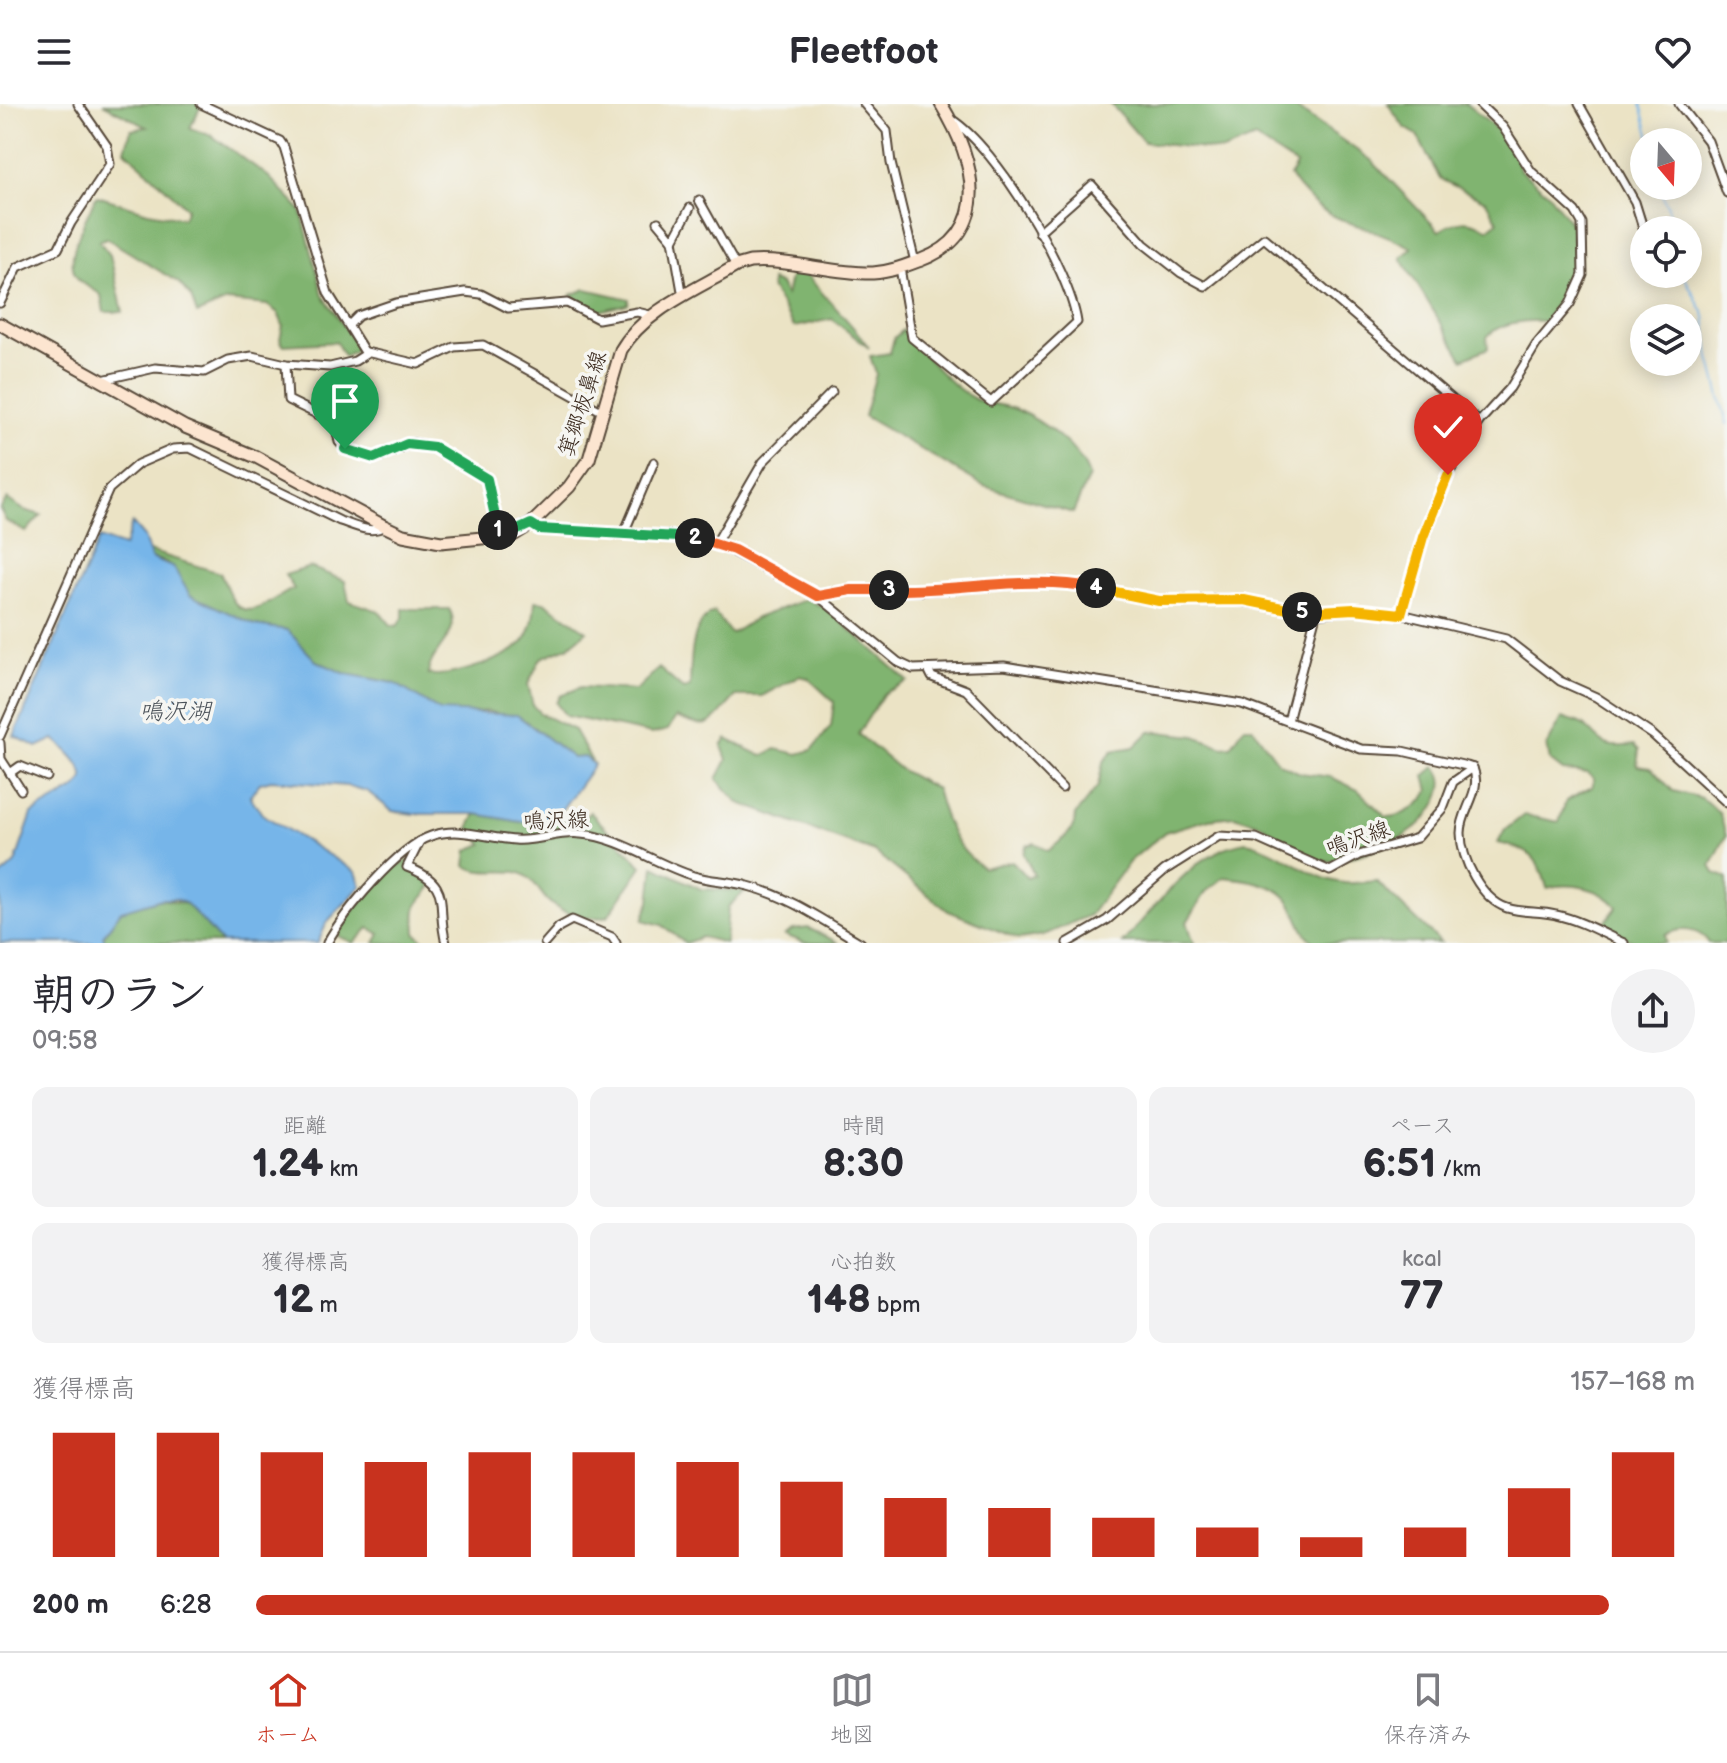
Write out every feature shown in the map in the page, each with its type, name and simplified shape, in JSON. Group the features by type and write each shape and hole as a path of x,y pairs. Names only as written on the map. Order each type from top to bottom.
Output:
{"main road":[{"name":"箕郷板鼻線","path":"0,324 185,427 256,457 403,535 441,542 500,538 531,524 582,471 621,350 632,333 654,316 736,266 765,261 864,273 900,268 934,255 950,242 961,230 971,207 971,176 941,104"}],"street":[{"path":"0,303 18,267 58,249 71,223 109,168 107,146 78,104"},
{"path":"201,104 284,147 328,293 366,352 418,364 454,347 483,345 603,412"},
{"path":"864,104 887,131 891,163 915,262"},
{"path":"1579,104 1635,202 1639,216"},
{"path":"1679,104 1708,141 1727,193"},
{"path":"1401,614 1433,509 1479,422 1514,384 1532,351 1570,304 1581,284 1584,267 1584,233 1575,211 1531,171 1509,135 1481,105"},
{"path":"900,268 912,338 991,402 1077,322 1039,232 1000,171 949,117"},
{"path":"1039,232 1092,185 1144,244 1181,273 1205,286 1264,238 1479,422"},
{"path":"699,200 736,266"},
{"path":"673,240 690,208"},
{"path":"658,222 673,240 683,297"},
{"path":"349,325 358,316 396,303 465,292 481,294 508,308 567,303 598,319 637,312 654,316"},
{"path":"102,380 155,368 204,372 228,360 252,356 286,364 344,366 366,352"},
{"path":"286,364 288,400 335,423 339,442 345,449 374,458 407,444 434,447 487,479 500,538"},
{"path":"716,543 763,462 832,392"},
{"path":"0,736 106,496 138,464 173,449 190,448 340,521 365,529 379,530 384,526"},
{"path":"624,533 654,462"},
{"path":"531,524 539,529 685,536 716,543 818,596 904,667 928,669 987,665 1060,673 1242,704 1361,749 1402,751 1473,768 1477,783 1461,831 1466,859 1485,891 1507,908 1563,917 1624,943"},
{"path":"818,596 851,590 923,591 1054,581 1159,601 1244,600 1316,614 1354,609 1401,614 1506,639 1540,668 1596,697 1653,735 1686,761 1727,803"},
{"path":"1288,721 1316,614"},
{"path":"928,669 932,677 966,690 1062,788"},
{"path":"0,743 1,759 21,790"},
{"path":"10,773 20,766 47,777"},
{"name":"鳴沢線","path":"1067,943 1107,920 1165,870 1219,836 1256,838 1330,871 1359,855 1412,840 1443,808 1453,782 1473,768"},
{"name":"鳴沢線","path":"327,943 336,926 397,855 420,841 454,830 515,840 578,833 602,837 629,845 693,876 748,886 777,896 861,943"},
{"path":"420,841 407,867 436,885 442,895 442,928 446,943"},
{"path":"545,943 559,927 572,920 612,937 616,943"}],"green space":[{"path":"103,104 202,104 190,128 212,136 268,176 301,210 323,295 356,345 355,351 344,356 336,342 283,345 280,339 283,325 278,313 267,305 227,301 197,314 191,297 179,283 106,238 99,241 110,255 123,312 104,312 101,295 80,281 72,263 77,240 95,198 98,196 148,212 183,218 187,208 125,150 131,130 147,127"},
{"path":"1111,104 1290,104 1371,160 1439,231 1463,221 1488,229 1498,221 1486,201 1440,179 1417,135 1404,127 1388,104 1466,104 1510,140 1520,170 1548,193 1572,225 1574,262 1567,288 1545,321 1521,322 1498,328 1487,337 1488,348 1463,359 1401,258 1412,248 1331,215 1317,206 1290,176 1296,165 1255,138 1223,151 1144,142"},
{"path":"792,268 802,268 869,348 832,319 794,327 771,288 771,281 780,284 786,296"},
{"path":"586,289 629,299 628,304 596,312 571,295"},
{"path":"903,330 936,368 965,393 980,401 1012,408 1027,415 1070,446 1089,476 1073,513 984,486 864,416 876,374 870,356 890,353 894,338"},
{"path":"7,499 24,510 41,515 26,532 6,521 0,509"},
{"path":"146,550 220,573 231,597 245,610 262,606 294,589 285,575 310,567 345,581 349,601 379,611 391,625 397,626 403,618 403,609 449,609 452,626 428,674 463,671 515,649 529,633 535,601 544,602 587,631 568,647 541,658 528,684 533,706 541,714 574,730 594,765 585,757 573,758 524,720 487,711 459,714 440,711 394,683 346,674 316,661 287,630 255,625 189,595 166,562 151,558"},
{"path":"807,599 827,609 908,681 884,693 858,734 901,770 936,789 952,833 965,852 983,868 1012,861 1027,878 1034,875 1024,854 1026,846 1035,843 1048,851 1062,840 1073,826 1075,815 1098,786 1103,763 1112,751 1134,747 1150,731 1195,736 1223,747 1231,746 1244,727 1252,727 1279,763 1300,773 1331,777 1358,790 1386,817 1404,813 1421,801 1429,791 1425,776 1435,767 1442,776 1441,791 1432,811 1406,835 1372,851 1319,863 1260,824 1234,816 1209,819 1165,832 1130,861 1090,915 1044,935 1019,939 948,911 875,852 739,803 717,779 727,760 722,746 727,739 762,756 776,749 798,754 812,750 831,726 834,702 808,678 799,676 762,696 736,696 710,723 697,724 676,717 668,730 652,734 566,716 556,703 560,696 581,687 636,690 659,668 683,689 690,687 693,645 706,617 714,612 731,634 756,618"},
{"path":"1562,718 1584,726 1609,745 1634,745 1639,750 1637,766 1651,768 1673,791 1702,798 1720,814 1726,836 1711,866 1715,873 1727,878 1727,943 1709,943 1700,934 1689,930 1665,935 1666,943 1640,942 1617,935 1603,925 1617,907 1610,900 1585,888 1547,888 1540,868 1531,856 1518,848 1498,843 1505,830 1524,815 1559,822 1566,801 1592,787 1594,779 1588,773 1563,771 1550,761 1547,746"},
{"path":"590,812 642,866 608,916 585,917 561,910 548,901 531,879 522,873 484,871 466,866 468,850 483,844 469,828 476,814 521,822 557,816 570,824 580,822"},
{"path":"1246,842 1331,880 1348,883 1376,881 1441,943 1316,943 1306,933 1290,901 1279,891 1256,882 1224,877 1206,892 1187,922 1194,943 1122,943 1193,868 1227,847"},
{"path":"410,860 434,877 416,912 416,933 427,943 375,943 380,934 369,928 354,943 338,936 369,892 391,871"},
{"path":"654,866 701,889 745,891 728,907 725,943 702,937 685,943 662,925 643,920 650,901"},
{"path":"161,899 187,904 222,943 106,943 103,937 120,911"},
{"path":"808,928 839,943 805,943 785,935 793,930"}],"water":[{"name":"鳴沢湖","path":"132,523 144,537 151,558 174,568 190,595 255,625 287,630 316,661 346,674 394,683 440,711 517,715 573,758 585,757 594,765 557,816 521,822 476,814 392,811 367,791 347,786 271,780 260,783 250,796 262,814 356,872 361,886 327,922 318,943 222,943 187,904 176,899 161,899 121,911 103,936 106,943 0,943 0,877 15,863 32,814 71,791 83,777 72,755 54,739 37,747 14,736 99,538 124,547"}],"waterway":[{"path":"1641,104 1647,128"},
{"path":"1665,200 1669,216"},
{"path":"1690,288 1705,316 1710,358 1727,424"}],"route":[{"path":"345,449 374,458 413,443 443,450 487,479 500,538 522,531 531,524 539,529 685,536 734,550 818,596 851,590 923,591 1054,581 1159,601 1244,600 1316,614 1354,609 1401,614 1423,537 1448,475"}]}
